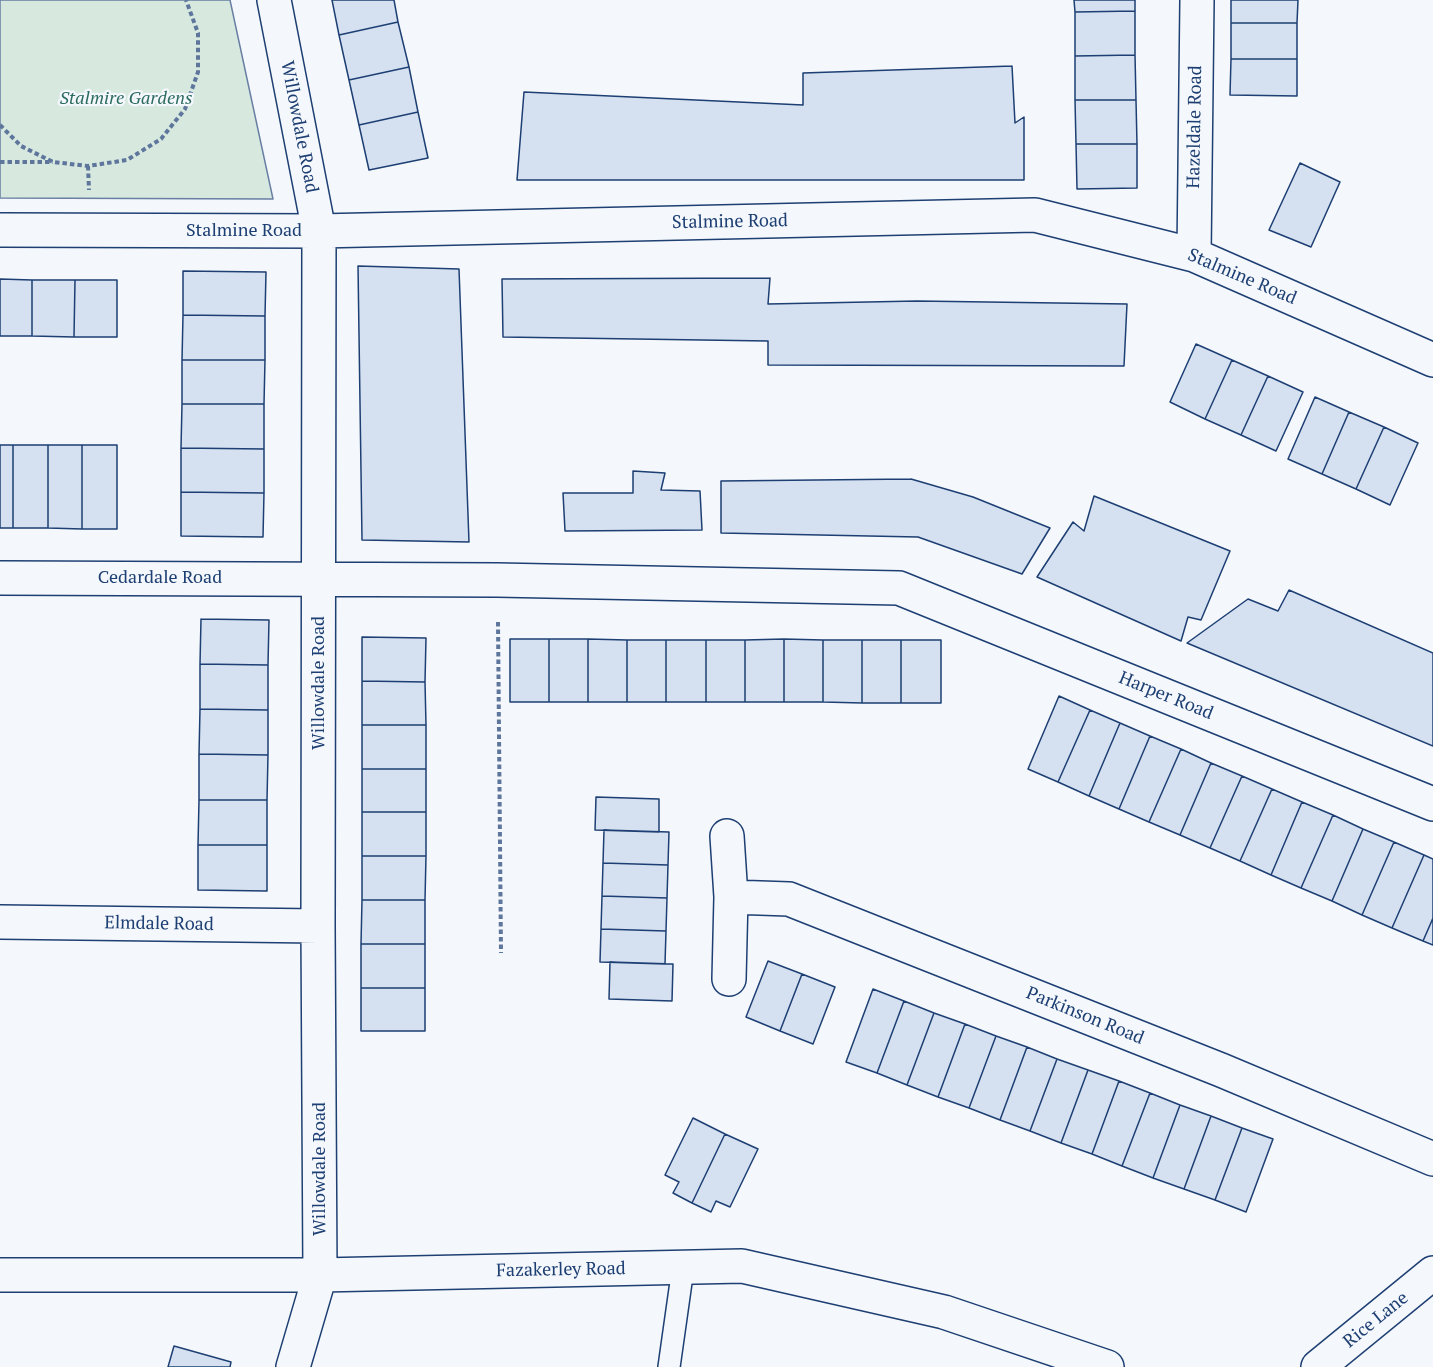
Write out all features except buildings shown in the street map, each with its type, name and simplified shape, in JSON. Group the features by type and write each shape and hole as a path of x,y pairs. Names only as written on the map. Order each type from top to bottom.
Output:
{"main road":[{"name":"Willowdale Road","path":"273,0 319,231 320,1275 293,1367"},
{"name":"Hazeldale Road","path":"1194,255 1197,0"},
{"name":"Stalmine Road","path":"0,230 319,231 1035,215 1194,255 1433,360"},
{"name":"Cedardale Road","path":"0,578 497,579 899,588"},
{"name":"Harper Road","path":"899,588 1433,804"},
{"path":"727,836 731,897 729,979"},
{"name":"Parkinson Road","path":"731,897 789,899 1221,1070 1433,1159"},
{"name":"Elmdale Road","path":"0,922 318,926"},
{"name":"Fazakerley Road","path":"0,1275 320,1275 742,1266 944,1312 1107,1367"},
{"name":"Rice Lane","path":"1318,1367 1433,1273"}],"lane":[{"path":"669,1367 683,1268"}],"path":[{"path":"0,162 53,162 88,166 127,160 161,139 185,110 198,72 198,33 186,0"},
{"path":"0,125 21,146 53,162"},
{"path":"497,579 501,953"}],"green space":[{"name":"Stalmire Gardens","path":"0,0 230,0 273,199 0,198"}]}
